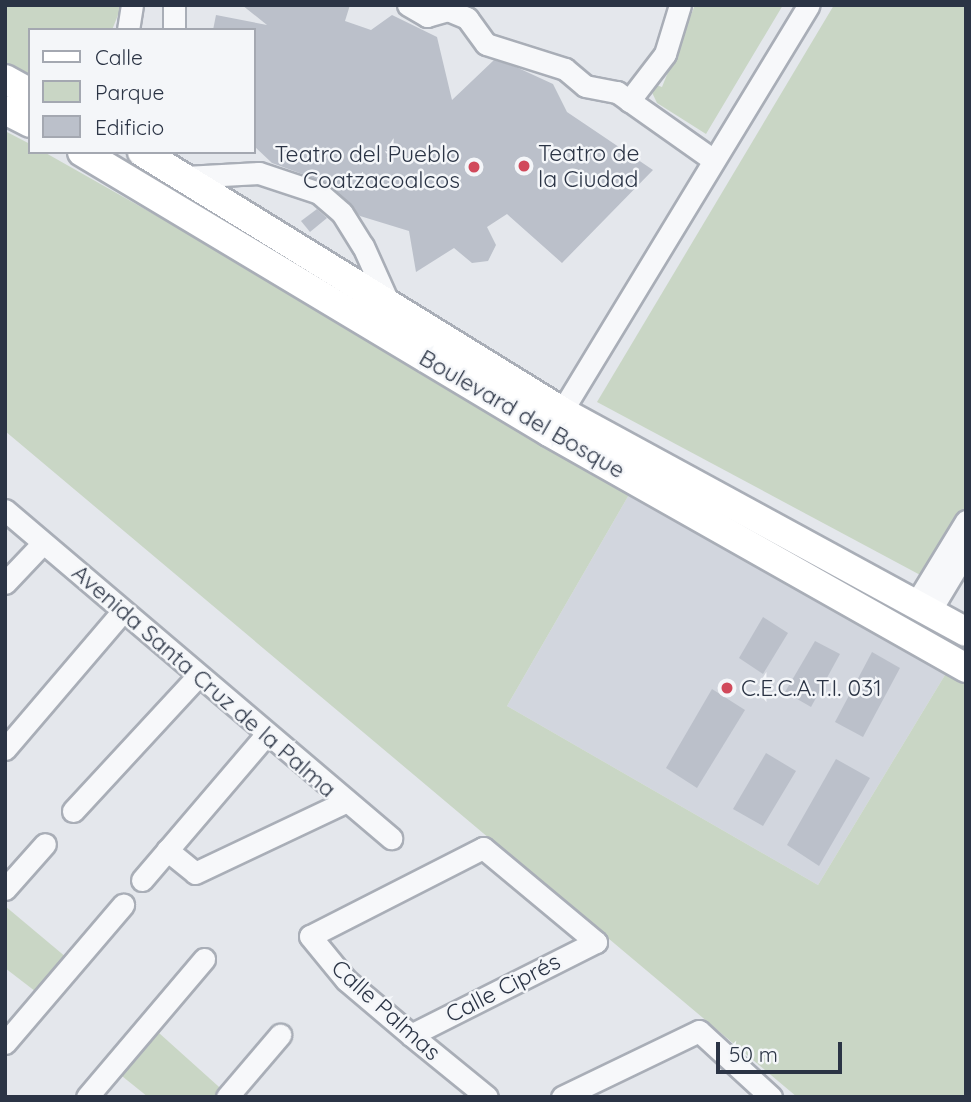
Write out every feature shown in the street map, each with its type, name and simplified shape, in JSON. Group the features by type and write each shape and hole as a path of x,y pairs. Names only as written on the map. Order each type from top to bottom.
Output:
{"main road":[{"path":"5,79 23,110"},
{"name":"Boulevard del Bosque","path":"86,154 555,421 966,668"},
{"name":"Boulevard del Bosque","path":"145,154 391,308 555,421 923,607 966,632"}],"street":[{"path":"128,28 132,5"},
{"path":"408,5 427,16 448,10 467,18 486,44 565,69 585,86 629,101 712,159"},
{"path":"629,101 665,54 680,5"},
{"path":"555,421 712,159 809,5"},
{"path":"185,177 259,173 319,192 342,213 363,246 391,308"},
{"name":"Avenida Santa Cruz de la Palma","path":"5,510 345,802 195,873 167,850"},
{"path":"923,607 964,535"},
{"path":"5,583 43,543"},
{"path":"5,749 122,612"},
{"path":"73,811 197,677"},
{"path":"142,880 266,735"},
{"path":"345,802 391,838"},
{"path":"5,889 45,844"},
{"name":"Calle Ciprés","path":"411,1035 596,942 484,848"},
{"name":"Calle Palmas","path":"484,848 310,936 346,980 486,1097"},
{"path":"5,1043 123,905"},
{"path":"87,1097 204,959"},
{"path":"562,1097 699,1031 771,1097"},
{"path":"227,1097 280,1035"}],"shaded area":[{"name":"C.E.C.A.T.I. 031","path":"634,486 948,670 818,885 507,706"}],"green space":[{"path":"5,5 122,5 113,28 28,28 28,73 5,62"},
{"path":"695,5 783,5 706,134 657,103 647,82 662,87"},
{"path":"834,5 966,5 966,509 924,577 597,402"},
{"path":"5,131 28,143 28,154 48,154 634,486 507,706 818,885 948,670 966,680 966,1097 797,1097 5,431"},
{"path":"5,906 73,963 44,998 5,968"},
{"path":"149,1024 228,1095 227,1097 148,1097 112,1068"}],"building":[{"path":"242,5 350,5 345,21 371,30 392,15 437,37 452,100 494,60 516,67 553,84 567,112 653,170 562,263 507,214 487,227 496,245 488,261 472,263 454,248 416,272 409,231 360,216 327,183 272,163 256,148 256,28 213,28 216,15 267,25"},
{"path":"317,209 327,218 310,232 301,221"},
{"path":"763,617 788,633 763,674 739,658"},
{"path":"815,641 840,654 811,707 785,692"},
{"path":"872,652 900,668 863,737 835,722"},
{"path":"712,689 745,710 697,788 666,768"},
{"path":"766,753 796,771 763,826 733,809"},
{"path":"836,759 870,778 819,866 787,845"}],"place":[{"name":"Teatro de la Ciudad","path":"524,166"},
{"name":"Teatro del Pueblo Coatzacoalcos","path":"474,167"},
{"name":"C.E.C.A.T.I. 031","path":"727,688"}]}
